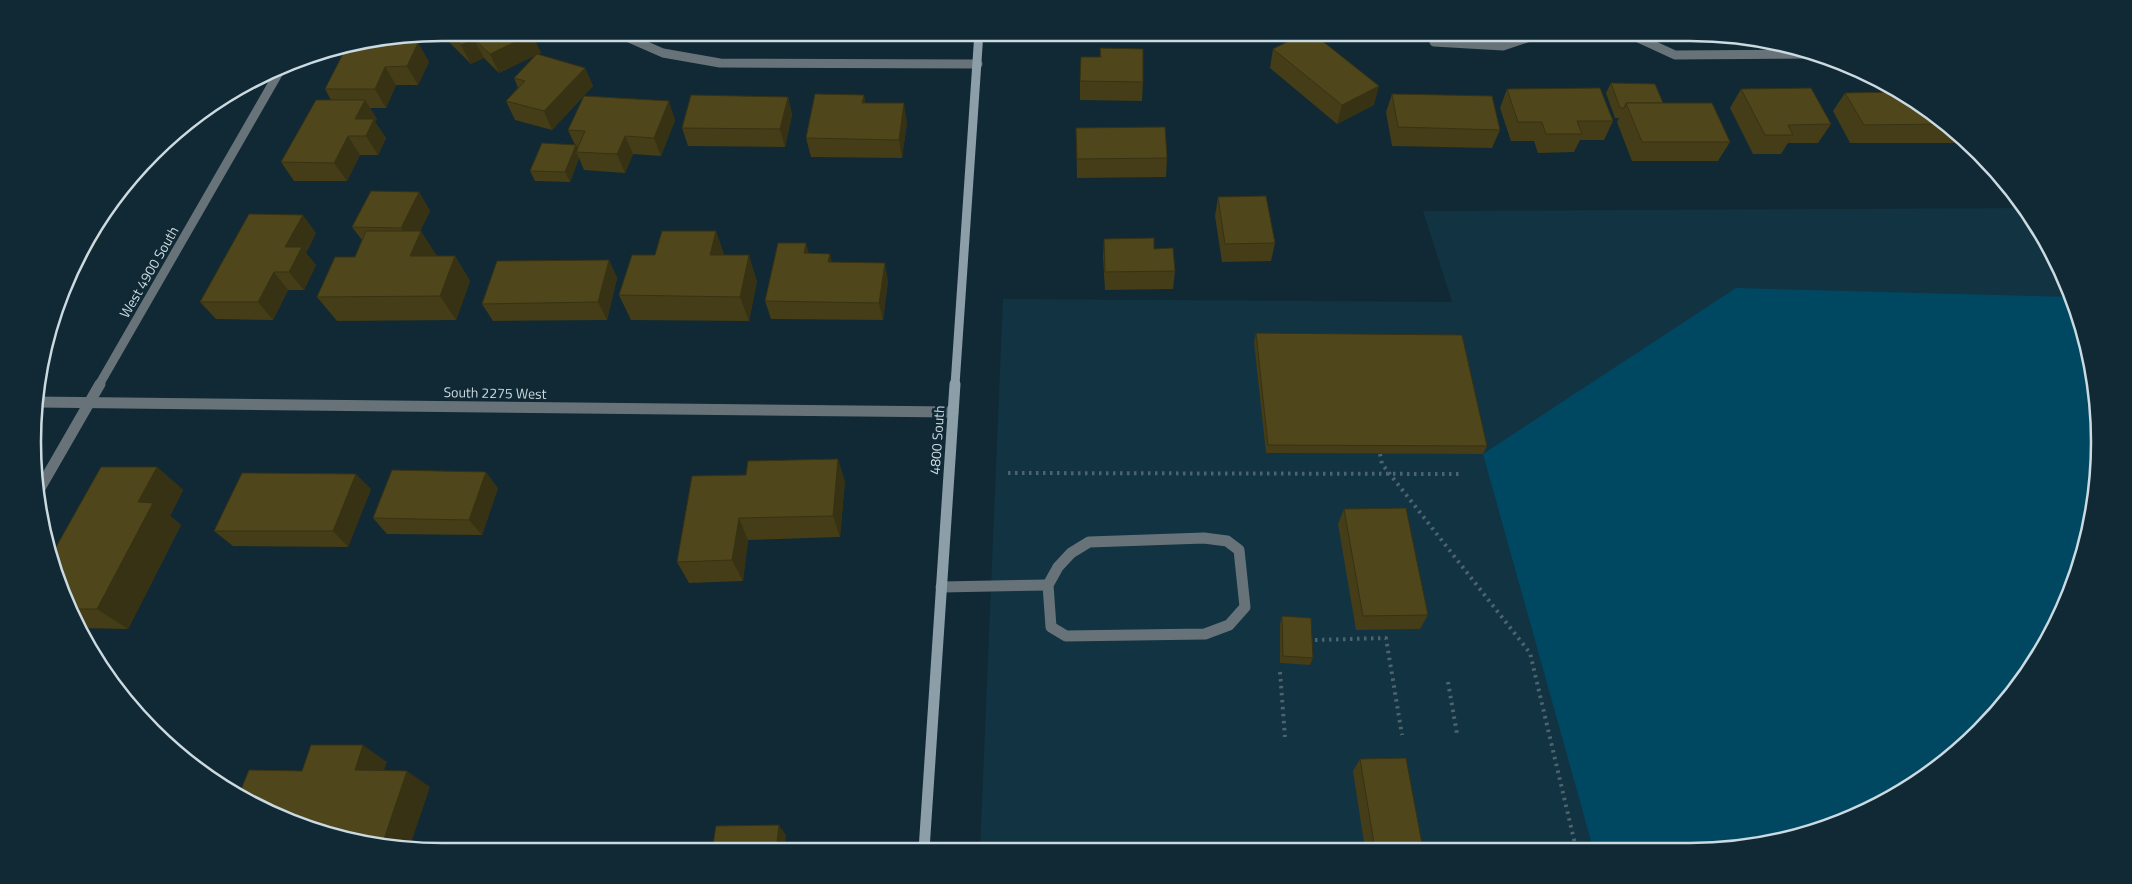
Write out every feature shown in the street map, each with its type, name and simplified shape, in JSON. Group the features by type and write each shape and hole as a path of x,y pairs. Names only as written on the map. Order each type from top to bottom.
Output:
{"main road":[{"name":"4800 South","path":"924,843 979,41"}],"street":[{"path":"637,41 663,52 720,63 978,64"},
{"path":"1434,42 1503,46 1518,41"},
{"path":"1645,41 1675,54 1790,54"},
{"name":"West 4900 South","path":"44,482 276,78"},
{"name":"South 2275 West","path":"44,402 953,412"},
{"path":"1204,538 1227,541 1239,550 1245,607 1229,625 1205,634 1066,636 1051,627 1048,584 1058,567 1071,553 1088,542 1204,538"},
{"path":"941,587 1048,584"}],"path":[{"path":"1380,454 1382,464 1530,653 1575,843"},
{"path":"1008,472 1461,474"},
{"path":"1315,640 1386,638 1402,735"},
{"path":"1280,672 1285,737"},
{"path":"1448,682 1457,734"}],"shaded area":[{"path":"2015,208 2049,265 2069,313 2083,364 2090,416 2091,442 2087,494 2077,546 2060,595 2037,642 2023,665 2008,686 1973,725 1934,760 1913,775 1890,789 1843,812 1794,829 1768,835 1716,842 1690,843 980,843 1003,299 1452,302 1423,211"},
{"path":"1736,288 2063,297 2077,338 2083,364 2090,416 2090,468 2087,494 2077,546 2069,571 2060,595 2037,642 2008,686 1991,706 1934,760 1913,775 1867,801 1843,812 1794,829 1768,835 1716,842 1592,843 1483,454"}],"building":[{"path":"457,41 470,41 461,45"},
{"path":"476,41 517,41 490,54"},
{"path":"1289,41 1322,41 1379,86 1342,105 1273,49"},
{"path":"418,43 407,66 385,67 375,89 325,89 343,54 390,45"},
{"path":"1100,48 1143,49 1143,82 1080,81 1081,57 1101,57"},
{"path":"537,54 585,68 544,111 506,101 525,81 514,78"},
{"path":"1611,83 1655,84 1663,103 1626,103 1624,108 1620,108"},
{"path":"1600,88 1613,121 1577,121 1582,134 1546,134 1542,122 1518,122 1507,89"},
{"path":"1811,88 1831,124 1788,125 1793,135 1765,135 1741,89"},
{"path":"1885,92 1934,124 1864,125 1845,93"},
{"path":"815,94 864,95 862,103 904,103 899,140 806,138"},
{"path":"1392,94 1492,96 1500,130 1398,127"},
{"path":"691,95 788,97 780,129 682,128"},
{"path":"584,96 669,101 654,138 625,136 617,154 576,152 585,131 568,130"},
{"path":"316,100 365,100 355,119 374,119 366,136 348,136 334,163 281,162"},
{"path":"1626,103 1712,103 1730,142 1642,142"},
{"path":"1165,127 1167,158 1077,159 1076,128"},
{"path":"542,143 576,145 565,172 530,171"},
{"path":"371,191 419,192 401,228 352,227"},
{"path":"1266,196 1275,243 1225,244 1218,197"},
{"path":"249,214 303,215 285,247 302,247 289,272 274,272 258,302 200,302"},
{"path":"366,231 421,231 410,256 455,256 440,296 317,297 335,257 355,257"},
{"path":"662,231 716,231 710,255 749,255 740,297 619,295 632,255 655,255"},
{"path":"1154,238 1154,249 1173,248 1175,271 1105,272 1104,239"},
{"path":"778,243 806,243 804,253 830,254 828,262 885,263 879,303 765,301"},
{"path":"609,260 598,302 482,304 497,261"},
{"path":"1256,333 1462,335 1487,446 1268,445"},
{"path":"838,459 833,516 739,518 732,560 677,562 692,476 746,475 748,461"},
{"path":"101,467 157,467 138,502 153,503 97,609 78,609 56,548"},
{"path":"392,470 486,472 469,520 373,518"},
{"path":"242,473 356,474 333,531 214,531"},
{"path":"1406,508 1428,615 1363,616 1344,509"},
{"path":"1282,616 1311,618 1313,658 1283,656"},
{"path":"311,745 363,745 355,770 407,771 384,838 338,829 313,821 289,812 241,789 249,770 302,771"},
{"path":"1406,758 1422,843 1374,843 1360,759"},
{"path":"779,825 777,843 713,843 716,826"}]}
